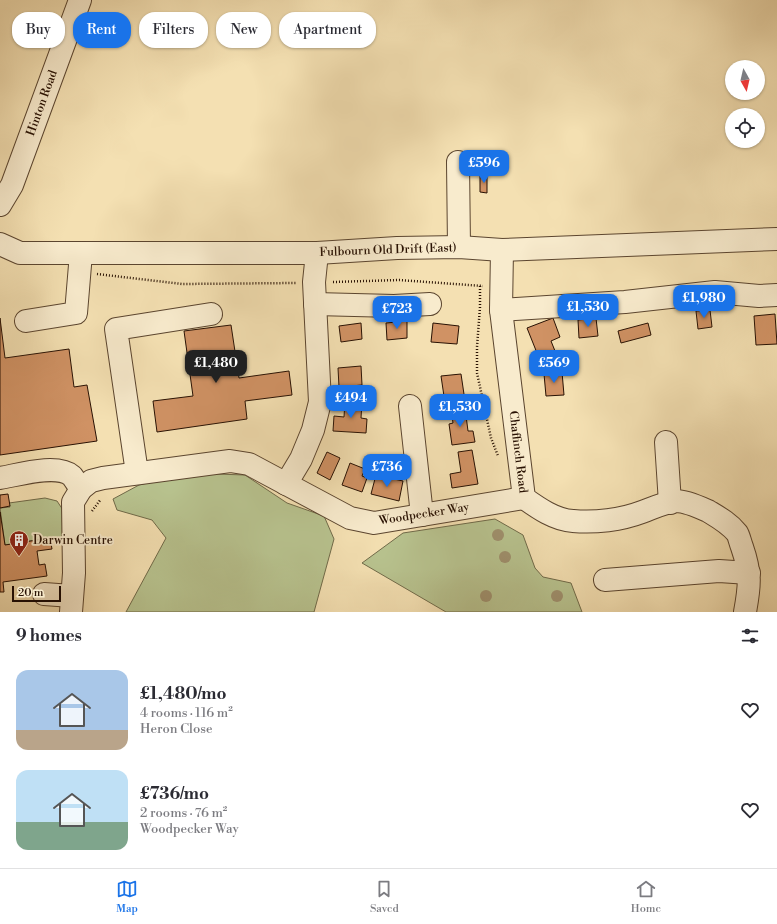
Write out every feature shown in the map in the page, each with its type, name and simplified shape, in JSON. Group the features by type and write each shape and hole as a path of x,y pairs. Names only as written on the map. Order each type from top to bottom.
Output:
{"street":[{"name":"Hinton Road","path":"0,205 12,185 80,0"},
{"path":"458,162 459,247"},
{"name":"Fulbourn Old Drift (East)","path":"0,244 20,253 81,262 317,253 397,248 459,247 502,250 777,240"},
{"name":"Chaffinch Road","path":"502,250 502,300 524,498 547,513 571,521 593,522 641,512 659,504 678,501 699,507 722,519 737,533 748,564 749,573 750,586 745,612"},
{"path":"286,484 301,460 313,430 320,402 314,282 317,253"},
{"path":"26,321 76,313 81,262"},
{"path":"502,300 625,302 715,292 759,296 777,295"},
{"path":"315,304 394,306 430,304"},
{"path":"137,473 116,329 211,314"},
{"path":"410,406 422,515"},
{"path":"666,442 670,503"},
{"name":"Woodpecker Way","path":"81,489 91,482 103,478 230,461 249,464 350,518 374,522 524,498"},
{"path":"0,478 49,470 58,470 71,476 81,489 73,502 74,573 71,604 44,594"},
{"path":"605,580 719,571 749,573"}],"path":[{"path":"81,262 88,273 182,284 399,280 480,286 502,300"},
{"path":"480,286 476,373 491,438 499,458"}],"green space":[{"path":"188,473 245,475 287,503 324,516 334,539 314,612 126,612 166,538 152,520 117,510 113,499 139,485"},
{"path":"45,498 57,501 63,510 66,537 5,545 0,508 10,507 9,503"},
{"path":"495,519 523,535 535,568 543,577 571,583 582,612 446,612 362,563 403,533"}],"building":[{"path":"480,176 487,177 487,193 480,192"},
{"path":"710,310 712,327 698,329 696,311"},
{"path":"775,314 777,344 756,345 754,316"},
{"path":"0,318 5,358 69,349 74,387 87,385 97,441 0,455"},
{"path":"553,318 560,337 551,341 555,351 539,358 527,328"},
{"path":"596,318 598,336 579,338 578,320"},
{"path":"407,321 407,338 387,340 386,323"},
{"path":"361,323 362,339 341,342 339,326"},
{"path":"433,323 459,326 457,344 431,342"},
{"path":"648,323 651,335 621,343 618,331"},
{"path":"231,325 239,378 289,371 292,395 245,401 247,419 157,432 153,401 193,396 184,331"},
{"path":"361,366 362,385 339,387 338,368"},
{"path":"562,372 564,395 546,396 544,374"},
{"path":"461,374 465,401 445,403 441,376"},
{"path":"345,401 362,402 361,418 367,419 366,433 333,431 334,416 344,417"},
{"path":"465,408 468,431 473,431 475,442 452,445 449,424 453,423 451,409"},
{"path":"472,450 478,484 452,488 450,474 461,472 458,452"},
{"path":"327,452 340,458 330,480 317,473"},
{"path":"350,463 365,469 362,476 367,478 362,492 342,485"},
{"path":"376,475 403,481 399,501 371,494"},
{"name":"Darwin Centre","path":"8,494 10,506 0,508 0,495"},
{"name":"Darwin Centre","path":"0,512 5,545 50,538 52,549 37,551 39,565 45,564 47,576 3,582 4,592 0,592"}],"place":[{"name":"Darwin Centre","path":"19,557"}]}
